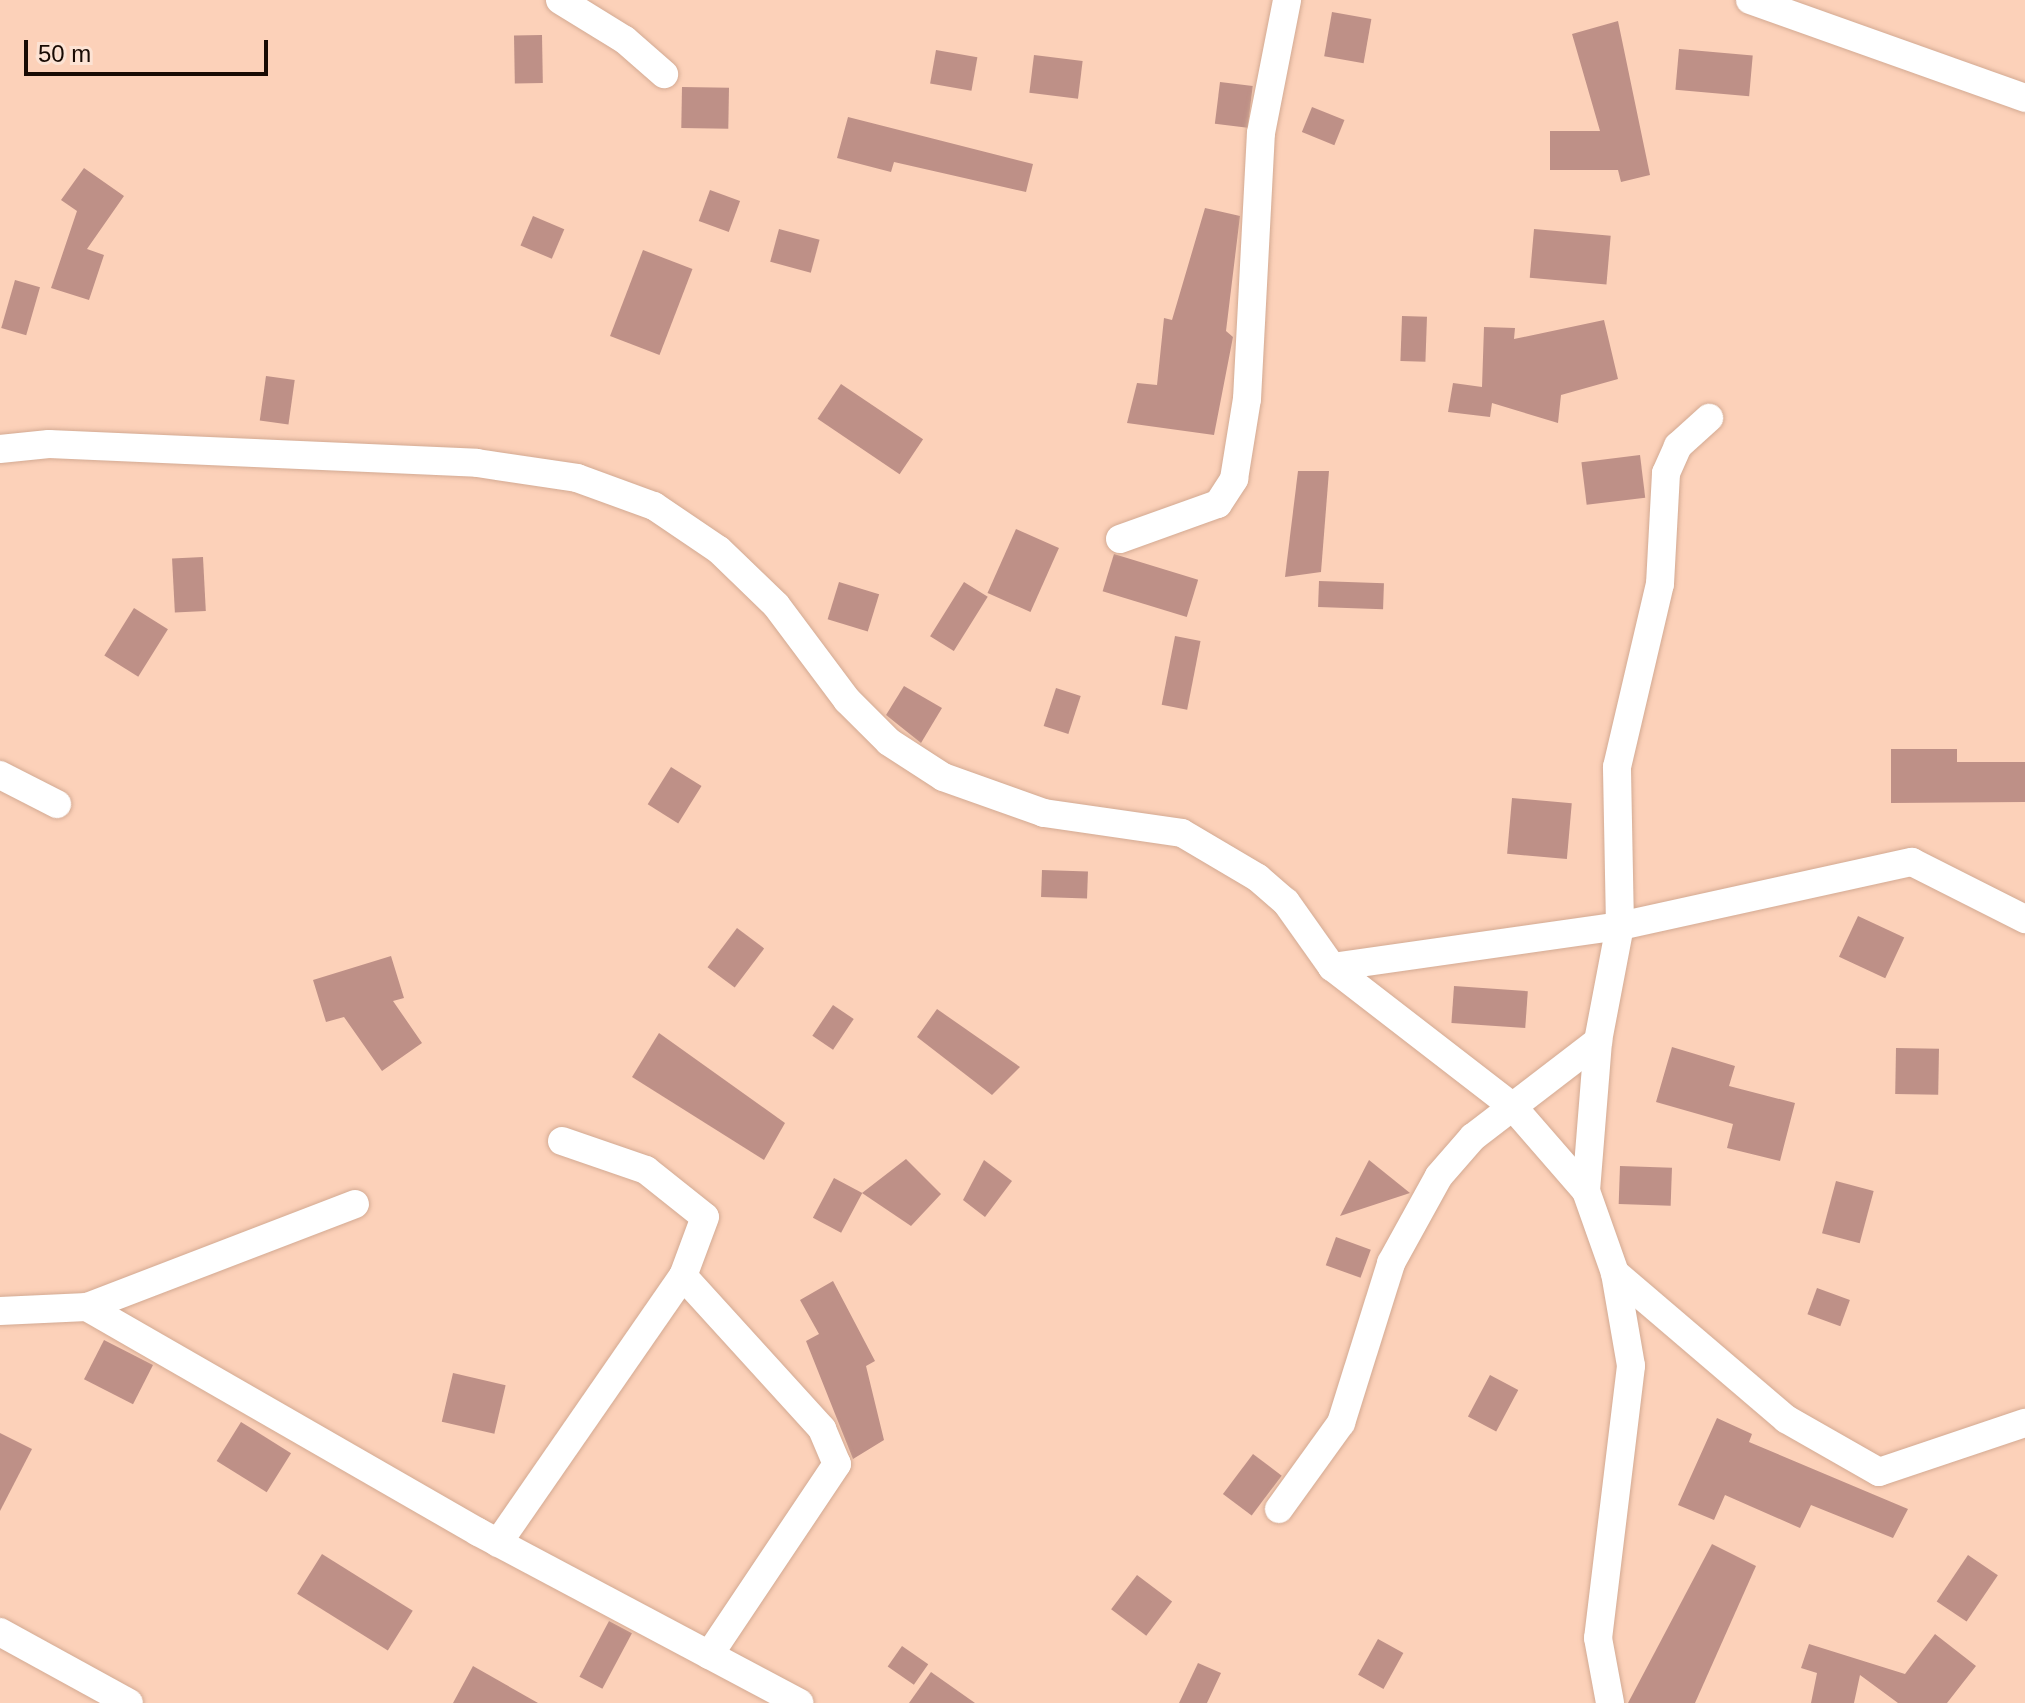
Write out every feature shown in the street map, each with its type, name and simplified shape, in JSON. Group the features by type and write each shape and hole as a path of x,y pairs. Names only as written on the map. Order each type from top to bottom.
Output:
{"street":[{"path":"560,0 625,40 664,74"},
{"path":"1120,539 1207,510 1234,479 1247,399 1261,133 1287,0"},
{"path":"1750,0 2025,98"},
{"path":"1586,1191 1598,1041 1620,926 1617,767 1660,584 1663,489 1678,446 1709,418"},
{"path":"0,449 62,445 190,456 477,463 577,478 654,506 749,576 889,742 989,799 1158,827 1220,852 1286,902 1332,967 1513,1107 1586,1191 1615,1273 1631,1366 1598,1638 1610,1703"},
{"path":"0,775 57,804"},
{"path":"1332,967 1620,926 1912,862 2025,919"},
{"path":"1279,1509 1341,1423 1407,1229 1439,1176 1513,1107 1598,1041"},
{"path":"498,1543 683,1276 705,1217 646,1170 562,1141"},
{"path":"0,1311 87,1307 355,1204"},
{"path":"1615,1273 1786,1419 1879,1472 2025,1423"},
{"path":"683,1276 822,1429 837,1464 709,1655"},
{"path":"87,1307 498,1543 799,1703"},
{"path":"0,1632 129,1703"}],"building":[{"path":"1332,12 1371,19 1364,63 1324,56"},
{"path":"1618,21 1650,175 1621,182 1618,170 1550,170 1550,131 1600,131 1572,34"},
{"path":"514,35 542,35 543,83 515,83"},
{"path":"1679,49 1753,55 1749,96 1675,90"},
{"path":"936,50 977,57 971,91 930,83"},
{"path":"1034,55 1083,61 1078,99 1029,93"},
{"path":"1220,82 1253,86 1248,128 1215,124"},
{"path":"682,87 729,88 728,129 681,128"},
{"path":"1312,107 1344,120 1334,145 1302,132"},
{"path":"848,117 1033,164 1026,192 894,162 891,172 837,158"},
{"path":"84,168 124,196 87,249 104,255 89,300 51,288 77,211 61,200"},
{"path":"710,190 740,201 729,232 699,221"},
{"path":"1205,208 1240,216 1226,331 1233,337 1214,435 1127,423 1137,383 1157,385 1164,318 1172,320"},
{"path":"533,216 564,229 552,259 520,245"},
{"path":"779,229 820,240 811,273 770,262"},
{"path":"1534,229 1611,236 1606,285 1530,278"},
{"path":"643,250 692,269 660,355 610,336"},
{"path":"15,280 40,287 26,335 1,328"},
{"path":"1402,316 1427,317 1425,362 1400,361"},
{"path":"1604,320 1618,379 1561,395 1558,423 1492,403 1490,417 1448,412 1453,383 1482,387 1484,327 1515,328 1514,339"},
{"path":"266,376 295,380 288,425 260,421"},
{"path":"841,384 923,439 900,474 818,419"},
{"path":"1640,455 1645,498 1587,505 1581,462"},
{"path":"1298,471 1329,471 1321,572 1285,577"},
{"path":"1016,529 1059,548 1030,612 988,593"},
{"path":"1114,554 1198,580 1187,617 1103,591"},
{"path":"203,557 206,611 175,613 172,559"},
{"path":"1319,581 1384,583 1383,609 1318,607"},
{"path":"839,582 879,594 868,632 828,619"},
{"path":"964,582 988,597 954,651 930,636"},
{"path":"134,608 168,629 138,677 104,655"},
{"path":"1175,636 1201,641 1187,710 1162,705"},
{"path":"904,686 942,708 921,743 886,715"},
{"path":"1056,688 1081,696 1068,734 1044,726"},
{"path":"1891,749 1957,749 1957,762 2025,762 2025,802 1891,803"},
{"path":"671,767 702,786 678,823 648,804"},
{"path":"1512,798 1572,803 1567,859 1507,854"},
{"path":"1042,870 1088,872 1087,899 1041,897"},
{"path":"1858,916 1904,938 1885,978 1839,957"},
{"path":"737,928 764,948 735,988 708,967"},
{"path":"391,956 404,998 393,1001 422,1043 382,1071 344,1017 326,1022 313,980"},
{"path":"1454,986 1528,991 1525,1028 1451,1023"},
{"path":"833,1005 854,1019 833,1050 812,1036"},
{"path":"937,1009 1020,1067 992,1095 917,1037"},
{"path":"659,1033 785,1123 764,1160 632,1077"},
{"path":"1672,1047 1735,1066 1729,1086 1795,1103 1780,1161 1727,1148 1733,1124 1656,1102"},
{"path":"1896,1048 1939,1049 1938,1095 1895,1094"},
{"path":"906,1159 941,1194 911,1226 862,1193"},
{"path":"984,1160 1012,1181 985,1217 963,1200"},
{"path":"1369,1160 1410,1193 1340,1216"},
{"path":"1620,1166 1672,1168 1671,1206 1619,1204"},
{"path":"834,1178 862,1193 841,1233 813,1218"},
{"path":"1836,1181 1874,1191 1860,1243 1822,1233"},
{"path":"1336,1237 1371,1250 1361,1278 1326,1265"},
{"path":"833,1281 875,1361 866,1366 884,1440 853,1459 806,1341 819,1334 800,1300"},
{"path":"1817,1288 1850,1300 1840,1326 1807,1314"},
{"path":"104,1340 153,1365 133,1404 84,1379"},
{"path":"453,1373 506,1385 494,1434 442,1422"},
{"path":"1490,1375 1518,1390 1496,1432 1468,1416"},
{"path":"1717,1418 1752,1434 1749,1442 1908,1509 1893,1538 1811,1505 1800,1528 1725,1495 1714,1520 1678,1505"},
{"path":"241,1422 291,1453 267,1492 217,1461"},
{"path":"0,1433 32,1449 0,1511"},
{"path":"1253,1454 1282,1476 1252,1516 1223,1494"},
{"path":"1712,1544 1756,1566 1695,1703 1628,1703"},
{"path":"322,1554 413,1611 388,1651 297,1594"},
{"path":"1968,1555 1998,1575 1967,1622 1937,1601"},
{"path":"1137,1575 1172,1601 1146,1636 1111,1609"},
{"path":"609,1621 632,1633 602,1689 579,1677"},
{"path":"1935,1634 1976,1666 1947,1703 1898,1703 1860,1675 1854,1703 1811,1703 1817,1673 1801,1668 1809,1644 1905,1674"},
{"path":"1378,1639 1403,1653 1383,1689 1358,1675"},
{"path":"902,1646 928,1664 914,1685 888,1666"},
{"path":"1198,1663 1221,1673 1207,1703 1179,1703"},
{"path":"473,1666 538,1703 453,1703"},
{"path":"931,1672 975,1703 909,1703"}]}
